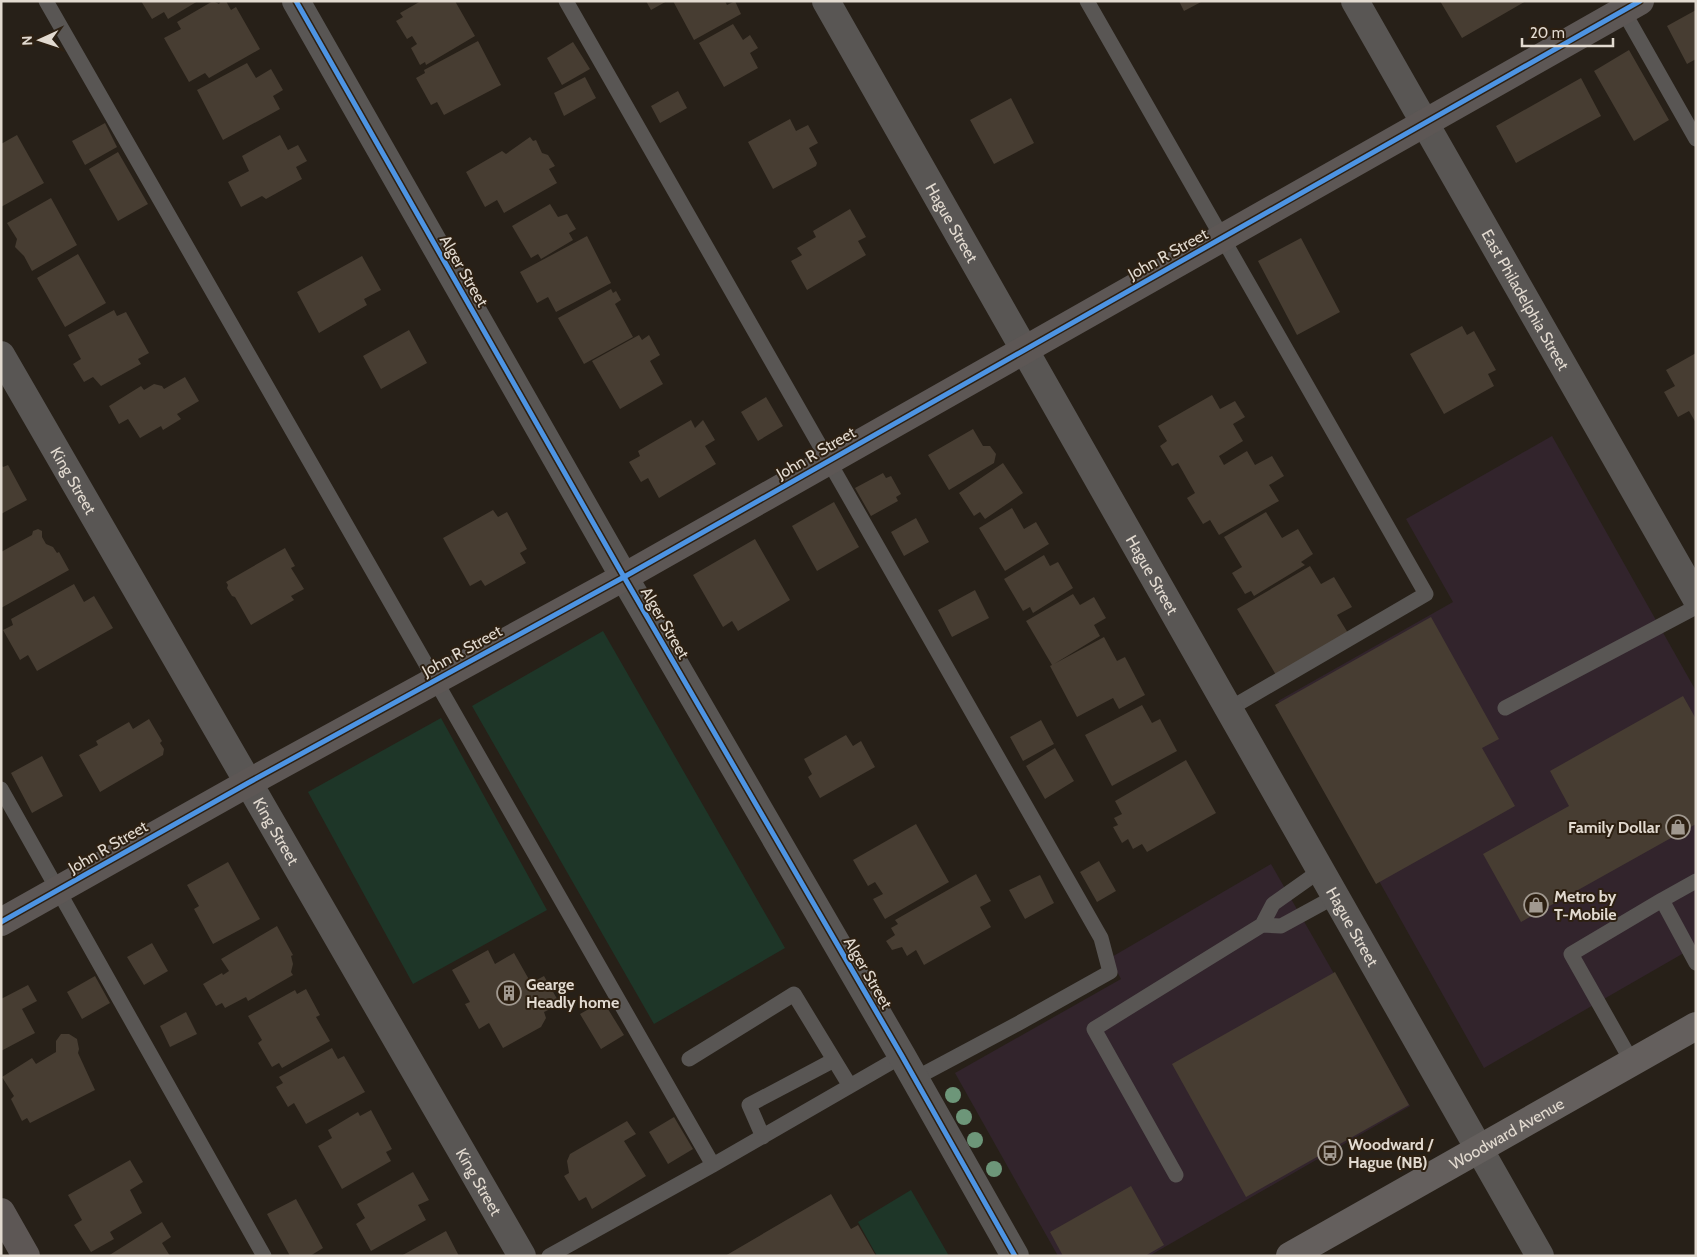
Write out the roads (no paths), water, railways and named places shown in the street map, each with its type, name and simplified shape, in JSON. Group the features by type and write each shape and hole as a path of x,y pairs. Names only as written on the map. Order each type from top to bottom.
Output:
{"main road":[{"name":"Woodward Avenue","path":"1290,1256 1696,1026"}],"street":[{"name":"Alger Street","path":"296,1 624,577 908,1067 1015,1256"},
{"name":"Hague Street","path":"826,1 1540,1256"},
{"name":"East Philadelphia Street","path":"1355,1 1696,598"},
{"name":"John R Street","path":"1,922 248,782 624,577 1425,123 1627,4"},
{"name":"King Street","path":"1,355 522,1256"},
{"path":"1,1212 26,1256"}],"lane":[{"path":"46,1 713,1165"},
{"path":"549,1256 763,1137 850,1086 908,1067 1110,972 1101,938 566,1"},
{"path":"1088,1 1426,594 1229,709"},
{"path":"1627,4 1696,139"},
{"path":"1505,708 1696,607"},
{"path":"1,789 264,1256"},
{"path":"1176,1175 1094,1029 1262,925 1273,904 1321,870"},
{"path":"1632,1062 1571,954 1696,881"},
{"path":"1262,925 1282,926 1336,896"},
{"path":"1662,900 1696,963"},
{"path":"689,1059 794,994 850,1086"},
{"path":"763,1137 749,1105 834,1060"}],"place":[{"name":"Family Dollar","path":"1678,827"},
{"name":"Metro by T-Mobile","path":"1536,905"},
{"name":"Gearge Headly home","path":"509,993"},
{"name":"Woodward / Hague (NB)","path":"1330,1153"}]}
